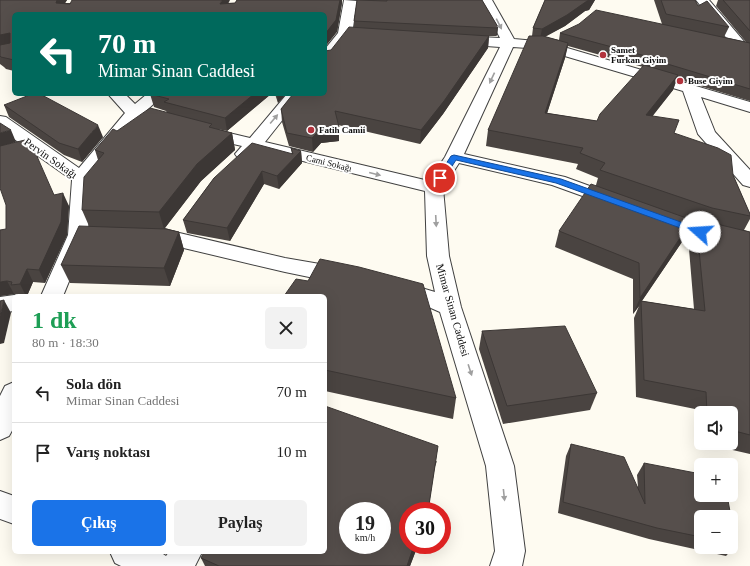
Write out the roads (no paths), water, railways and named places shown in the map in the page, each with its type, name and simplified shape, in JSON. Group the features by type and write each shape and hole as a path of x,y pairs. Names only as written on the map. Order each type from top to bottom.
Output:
{"street":[{"path":"327,56 345,34 352,0"},
{"path":"485,0 490,6 509,42"},
{"path":"703,0 746,48"},
{"path":"345,34 360,35"},
{"path":"542,45 559,36"},
{"path":"446,39 542,45 690,88 750,108"},
{"path":"434,188 454,157 509,42"},
{"path":"720,43 746,48"},
{"path":"690,88 707,134 750,181"},
{"path":"118,96 134,113"},
{"path":"81,178 134,113 154,96"},
{"path":"231,166 253,145 293,96"},
{"name":"Cami Sokağı","path":"134,113 253,145 434,188"},
{"name":"Pervin Sokağı","path":"0,121 81,178 78,235 53,294"},
{"path":"13,150 33,145"},
{"path":"454,157 558,181 629,206"},
{"name":"Mimar Sinan Caddesi","path":"434,188 438,256 450,306 500,466 510,551 506,566"},
{"path":"132,237 176,231 285,265 360,279"},
{"path":"78,235 101,236"},
{"path":"383,285 421,295 450,306"},
{"path":"0,305 12,303"},
{"path":"0,428 12,397"},
{"path":"0,505 12,509"},
{"path":"130,554 154,566"},
{"path":"178,566 185,554"}],"place":[{"name":"Samet Furkan Giyim","path":"603,55"},
{"name":"Buse Giyim","path":"680,81"},
{"name":"Fatih Camii","path":"311,130"}]}
